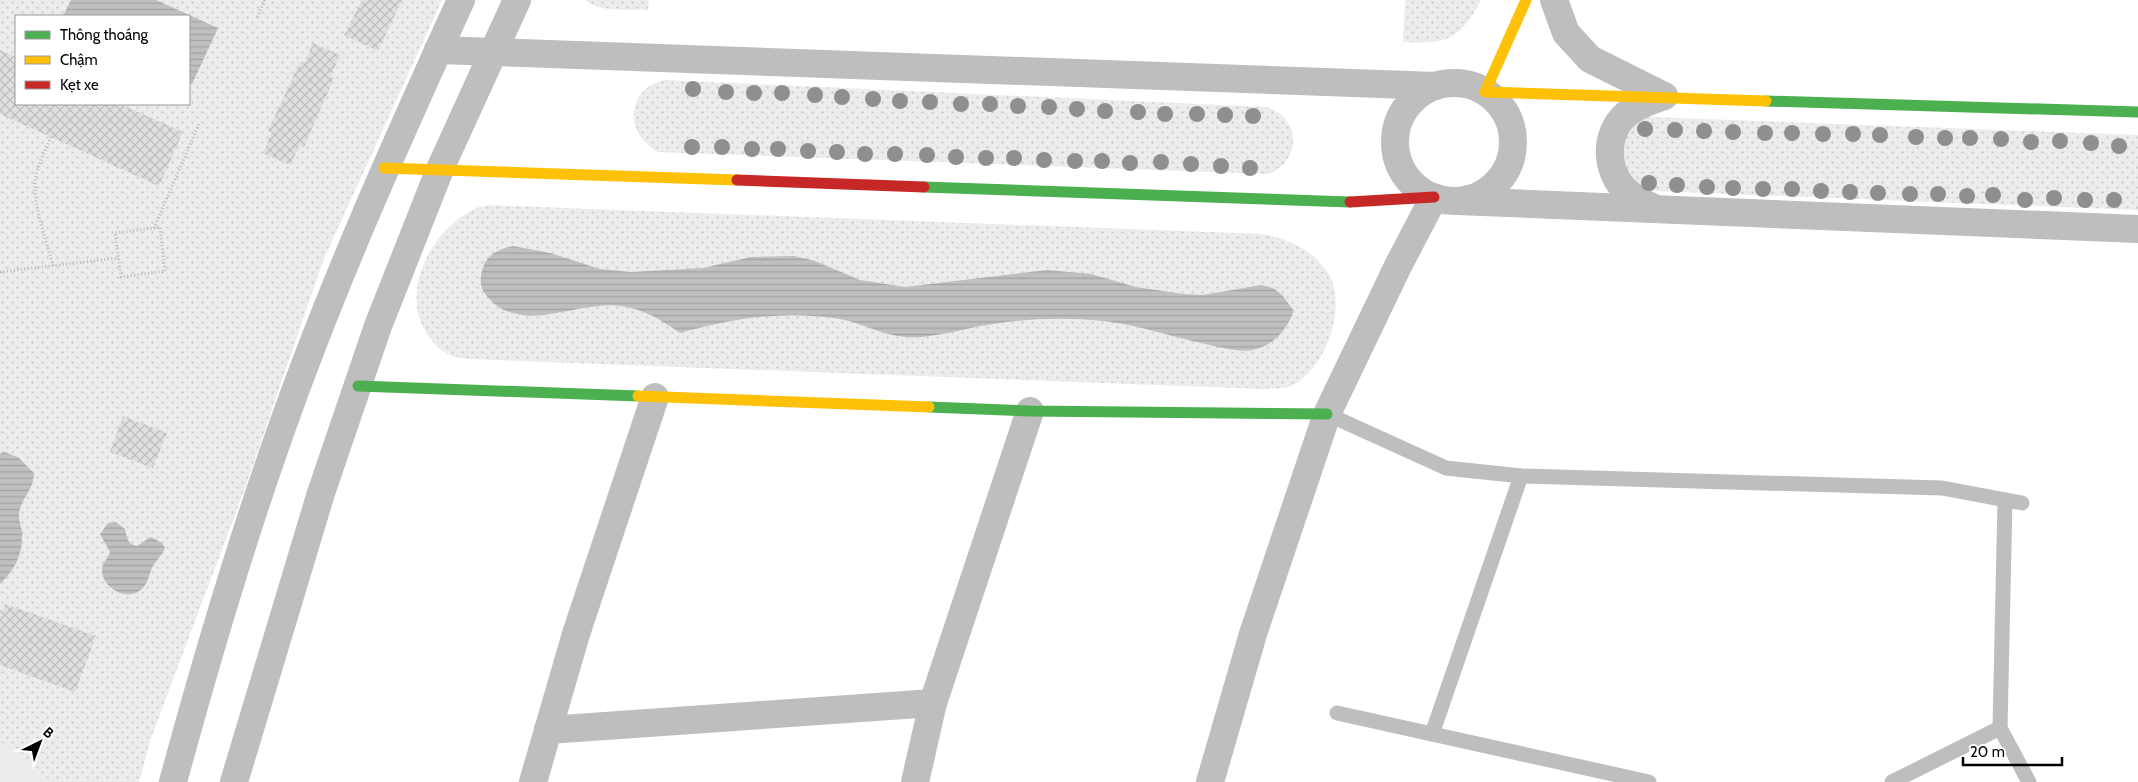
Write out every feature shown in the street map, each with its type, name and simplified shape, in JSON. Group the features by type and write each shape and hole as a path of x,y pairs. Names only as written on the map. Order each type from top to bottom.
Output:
{"street":[{"path":"173,782 226,595 280,432 384,168 461,0"},
{"path":"234,782 321,493 378,326 440,169 517,0"},
{"path":"1486,92 1526,0"},
{"path":"1554,0 1566,33 1590,59 1664,96"},
{"path":"438,50 1436,86 1461,83 1486,92 2138,112"},
{"path":"1436,86 1421,92 1404,110 1397,124 1395,140 1397,156 1403,172 1413,185 1446,199 1659,210 2138,229"},
{"path":"384,168 1351,202 1476,197 1491,189 1503,176 1511,160 1514,134 1508,117 1499,103 1486,92"},
{"path":"1659,210 1638,201 1626,191 1612,168 1609,154 1615,128 1621,119 1645,103 1664,96"},
{"path":"1210,782 1253,634 1327,414 1398,266 1446,199"},
{"path":"358,386 1030,411 1327,414"},
{"path":"533,782 582,616 655,397"},
{"path":"914,782 933,703 1030,411"},
{"path":"548,730 933,703"}],"lane":[{"path":"1327,414 1446,468 1521,476 1942,488 2022,503"},
{"path":"1432,734 1521,476"},
{"path":"2005,500 2000,728 2029,782"},
{"path":"1336,713 1649,782"},
{"path":"1892,782 2000,728"}],"path":[{"path":"257,17 265,0"},
{"path":"154,228 199,124"},
{"path":"51,137 39,166 35,182 36,197 53,266"},
{"path":"160,227 165,271 120,277 115,233 154,228 160,227"},
{"path":"0,272 118,258"}],"shaded area":[{"path":"0,0 442,0 323,261 244,491 151,738 139,782 0,782"},
{"path":"71,0 156,0 189,15 64,15"},
{"path":"585,0 649,0 648,10 624,10 598,7"},
{"path":"1405,0 1481,0 1466,24 1451,37 1431,42 1403,42"},
{"path":"190,15 218,28 192,84 190,83"},
{"path":"665,80 1265,107 1277,112 1286,119 1293,139 1292,149 1287,159 1279,168 1268,174 658,152 647,144 639,134 635,124 634,113 636,102 642,93 652,85"},
{"path":"1649,117 2138,135 2138,210 1655,191 1640,187 1629,179 1620,144 1635,122"},
{"path":"511,206 1262,234 1289,242 1305,250 1320,262 1333,284 1336,300 1335,317 1324,351 1315,366 1304,378 1288,387 1264,389 469,359 447,354 434,343 420,321 417,302 418,283 424,264 433,246 446,230 461,217 481,207"},
{"path":"513,246 550,253 600,269 631,272 703,268 751,257 794,256 815,261 860,280 905,287 1047,270 1091,274 1136,287 1183,294 1203,295 1261,285 1273,288 1282,295 1294,311 1283,331 1273,341 1252,350 1220,347 1117,323 1075,319 1016,321 936,335 905,337 888,334 840,319 799,315 739,320 680,333 645,312 629,307 604,305 532,316 515,314 500,308 483,291 481,275 485,263 490,256 500,250"},
{"path":"5,452 19,458 34,473 32,485 20,507 19,520 22,540 17,561 10,573 0,584 0,454"},
{"path":"116,522 125,529 131,544 137,546 151,537 162,543 165,548 153,565 144,586 133,594 115,591 103,576 102,567 110,552 100,534 108,523"},
{"path":"0,741 53,782 0,782"}],"building":[{"path":"362,0 402,0 378,51 344,35"},
{"path":"313,43 340,55 330,77 334,78 304,147 300,145 290,165 263,153 272,132 268,131 300,62 304,64"},
{"path":"0,50 15,57 15,105 122,105 183,132 159,186 0,114"},
{"path":"123,416 167,433 153,468 110,452"},
{"path":"5,604 96,636 75,692 0,665 0,610 3,611"}],"traffic: fast":[{"path":"1766,101 2138,112"},
{"path":"924,187 1350,202"},
{"path":"358,386 638,396"},
{"path":"929,407 1030,411 1327,414"}],"traffic: slow":[{"path":"1526,0 1485,92 1766,101"},
{"path":"384,168 737,180"},
{"path":"638,396 929,407"}],"traffic: jam":[{"path":"737,180 924,187"},
{"path":"1350,202 1434,197"}]}
